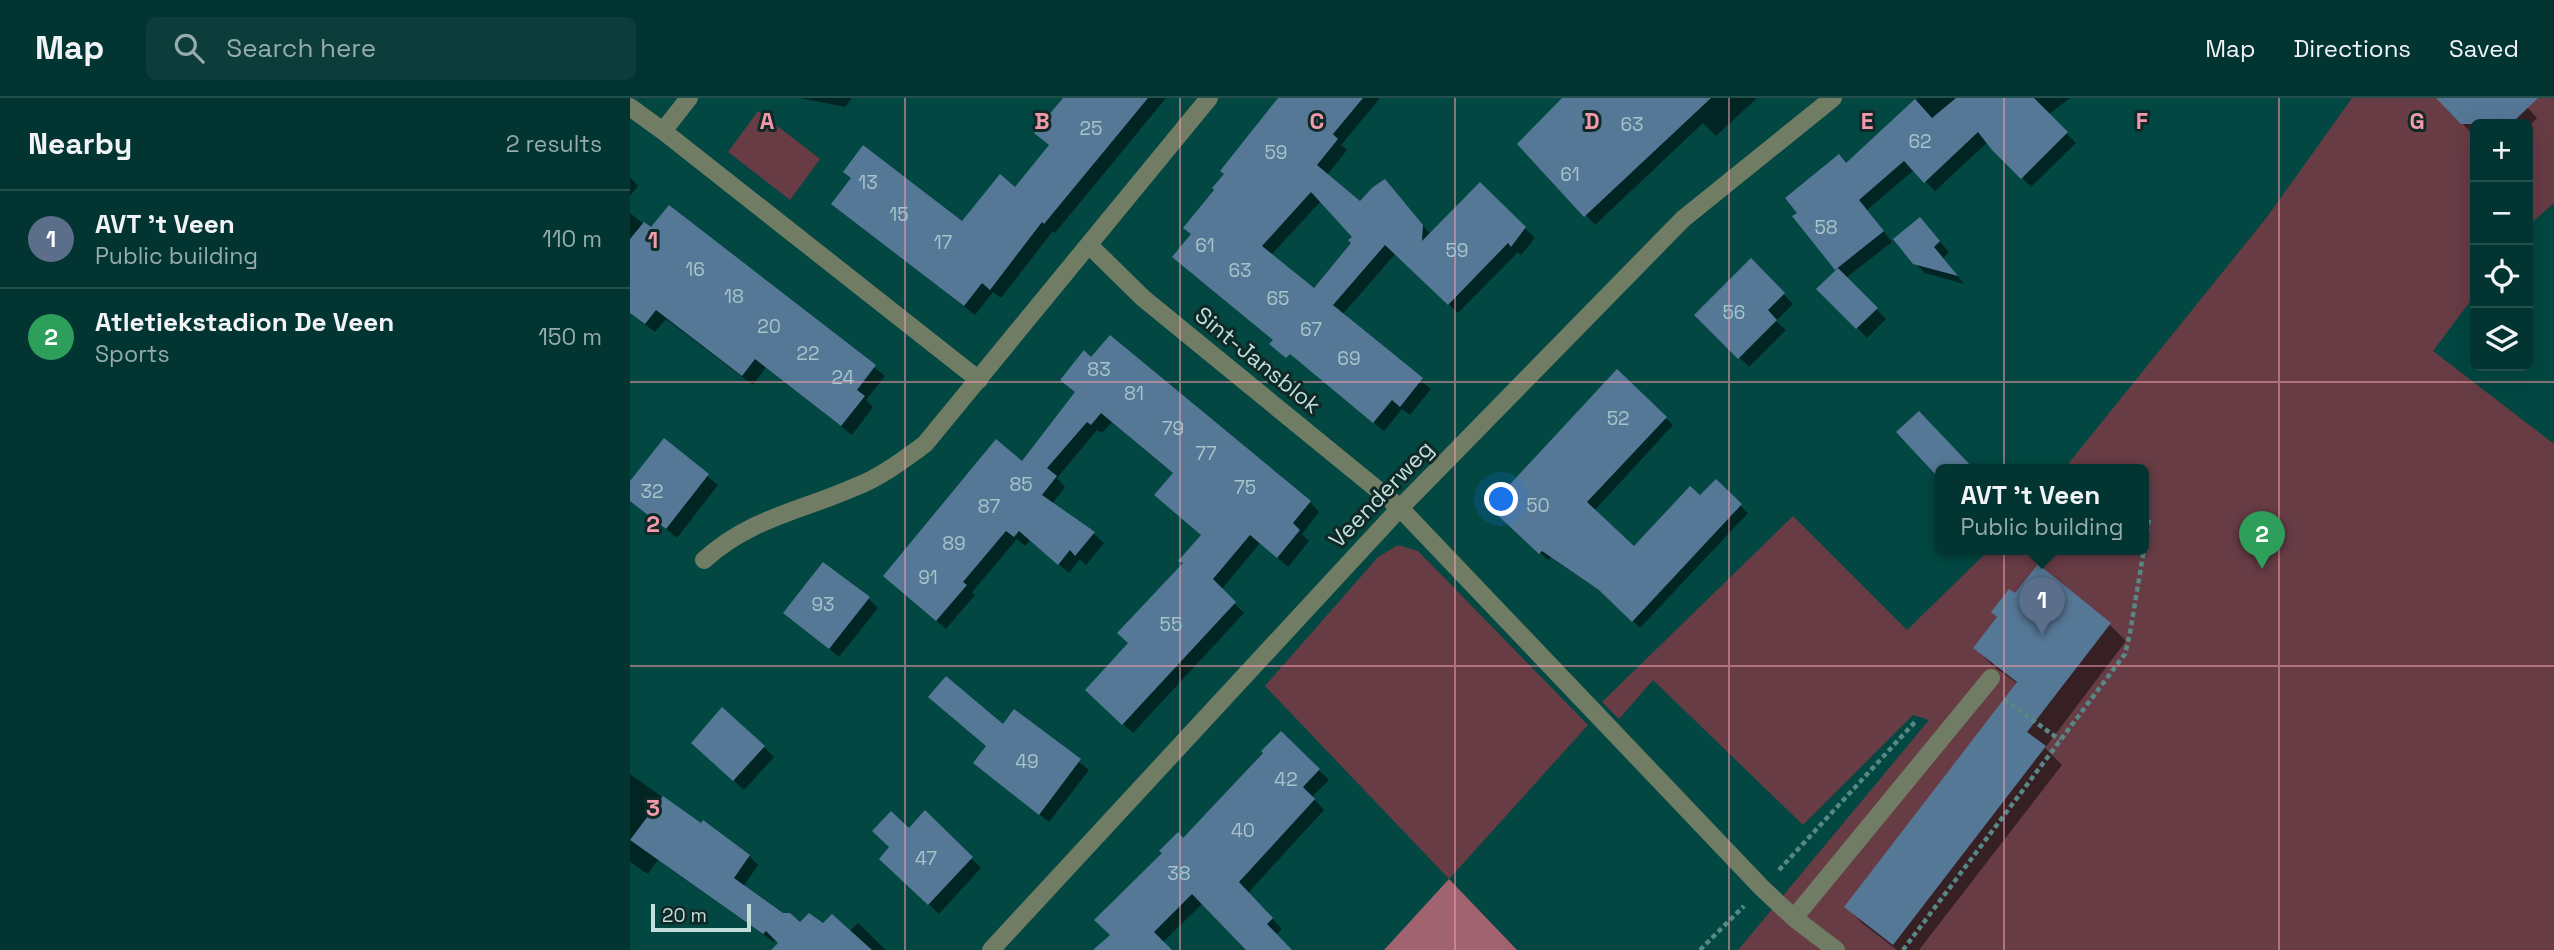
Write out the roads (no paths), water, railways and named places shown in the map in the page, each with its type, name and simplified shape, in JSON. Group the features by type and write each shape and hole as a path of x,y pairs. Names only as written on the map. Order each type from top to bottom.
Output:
{"street":[{"path":"663,131 689,98"},
{"path":"704,560 738,534 772,517 856,487 892,468 925,444 1209,98"},
{"name":"Veenderweg","path":"991,950 1400,508 1683,219 1833,98"},
{"path":"630,107 979,380"},
{"name":"Sint-Jansblok","path":"1090,246 1143,298 1400,508 1762,888 1794,918 1836,950"},
{"path":"1794,918 1991,678"}],"place":[{"name":"Atletiekstadion De Veen","path":"2262,569"},
{"name":"AVT 't Veen","path":"2042,635"}]}
